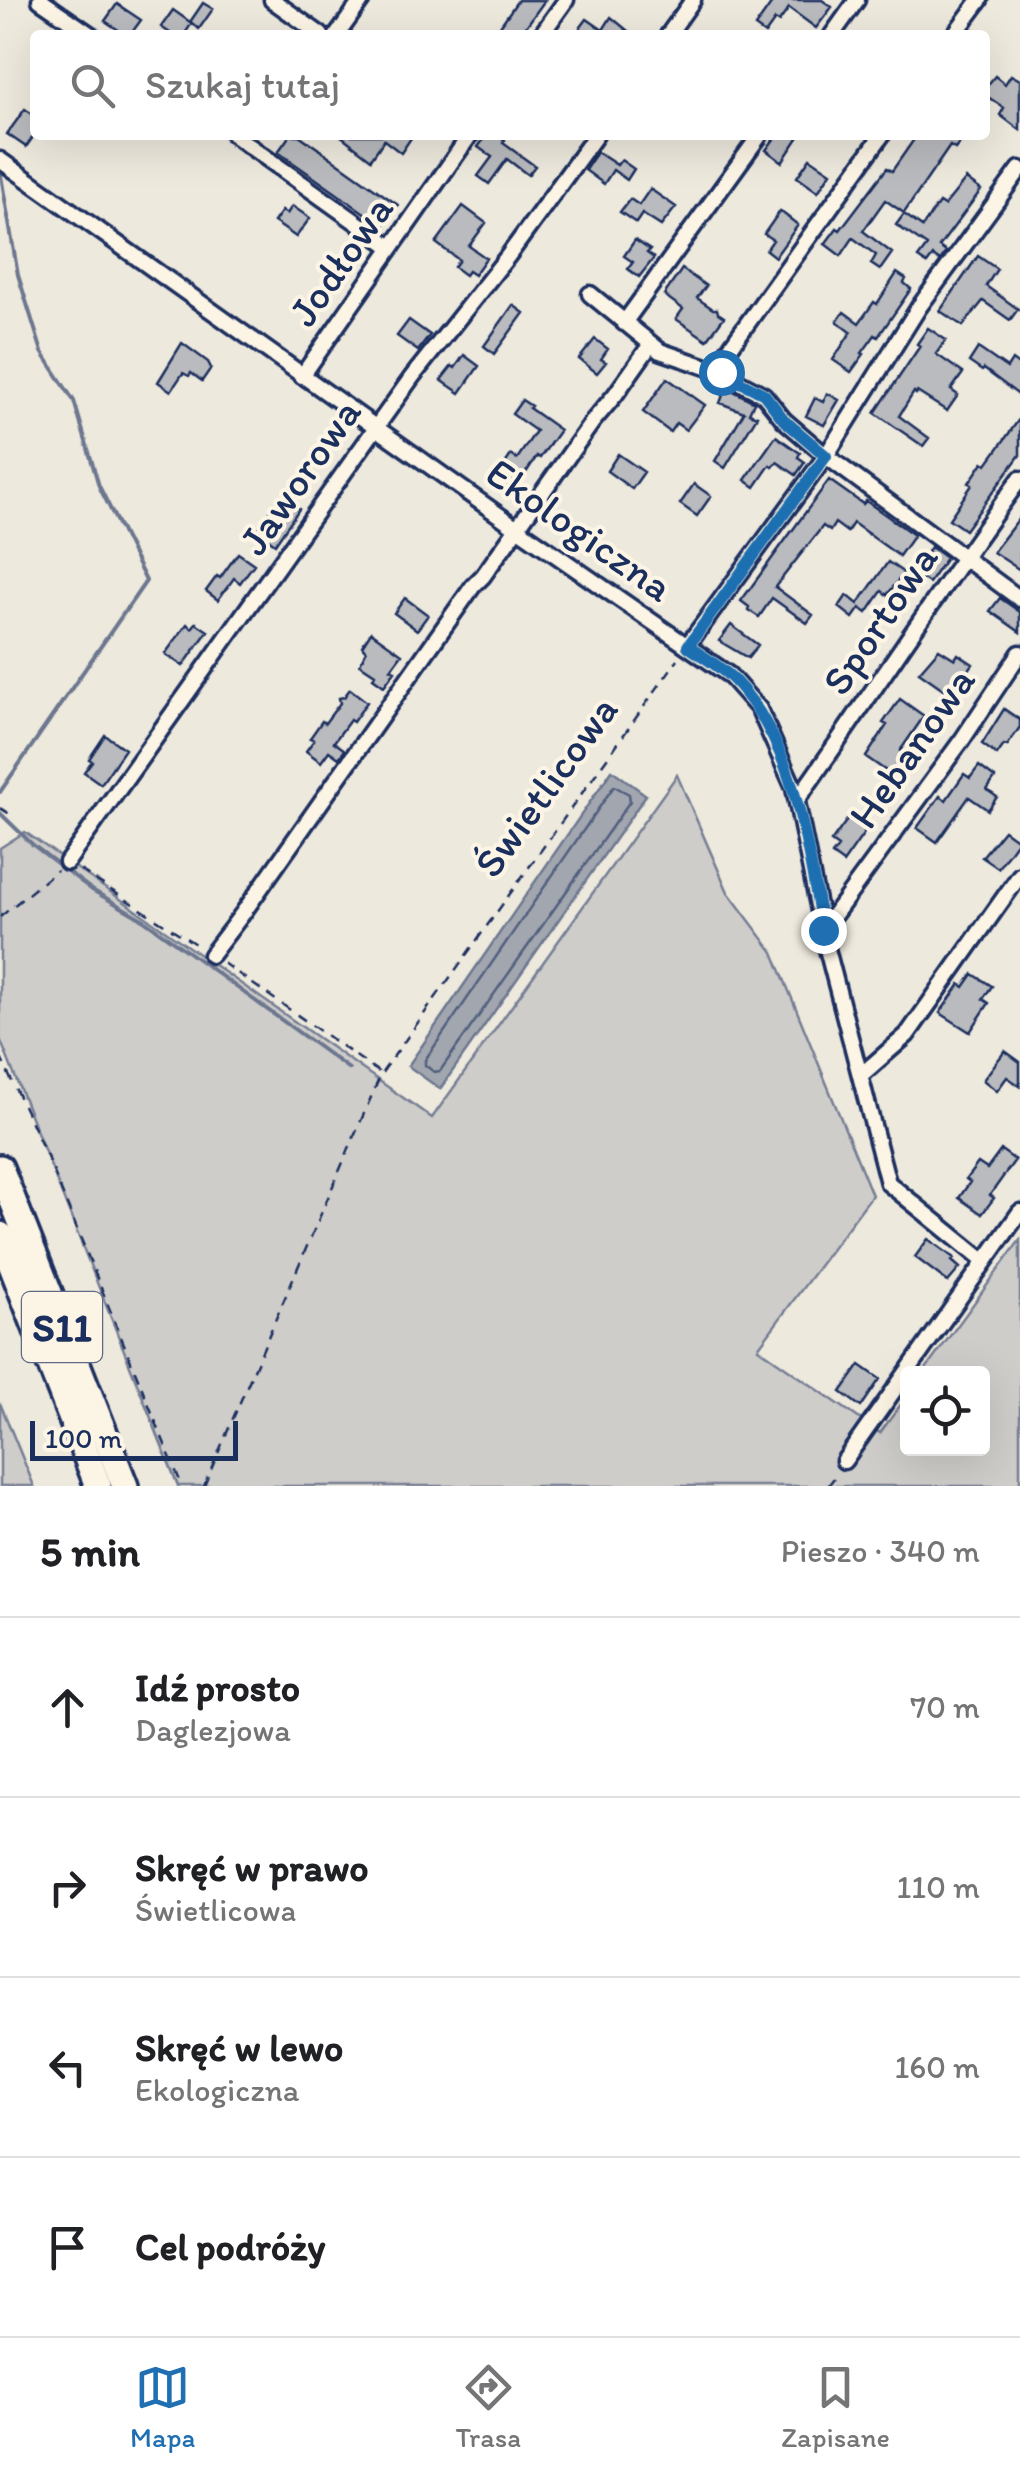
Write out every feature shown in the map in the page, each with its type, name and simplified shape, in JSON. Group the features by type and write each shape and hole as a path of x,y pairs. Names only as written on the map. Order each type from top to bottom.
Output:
{"highway":[{"name":"S11","path":"0,1168 125,1486"},
{"name":"S11","path":"0,1235 98,1486"}],"street":[{"path":"40,0 83,30"},
{"path":"272,0 314,30"},
{"path":"341,30 362,0"},
{"path":"545,30 566,0"},
{"path":"672,30 693,0"},
{"path":"836,30 857,0"},
{"path":"958,30 980,0"},
{"path":"241,140 391,247"},
{"path":"256,151 264,140"},
{"name":"Jodłowa","path":"302,376 466,140"},
{"name":"Jaworowa","path":"68,862 412,378 592,140"},
{"path":"624,324 756,140"},
{"path":"714,370 878,140"},
{"name":"Ekologiczna","path":"2,161 730,676 759,710 794,788 823,930 888,1183 984,1261"},
{"path":"688,646 826,456 919,307 1020,169"},
{"path":"590,294 660,351 714,370 764,394 784,420 826,456 1020,599"},
{"path":"211,955 472,586 651,344"},
{"name":"Sportowa","path":"796,800 1020,479"},
{"name":"Hebanowa","path":"823,930 1020,654"},
{"path":"860,1076 907,1035 1020,875"},
{"path":"844,1461 1020,1212"}],"path":[{"name":"Świetlicowa","path":"204,1486 381,1074 688,646"},
{"path":"0,808 14,816"},
{"path":"68,862 211,955 381,1074"},
{"path":"0,917 54,873"},
{"path":"0,1056 50,1163 182,1486"}],"shaded area":[{"path":"677,775 728,892 773,952 872,1195 758,1348 880,1433 900,1406 900,1456 990,1456 990,1366 928,1366 1020,1240 1020,1486 178,1486 0,1039 0,848 25,832 432,1118"},
{"path":"0,1403 34,1486 0,1486"}],"water":[{"path":"612,770 646,795 440,1089 408,1066"}],"building":[{"path":"518,0 545,0 524,30 500,26"},
{"path":"774,0 822,0 832,7 816,28 789,8 768,30 755,27"},
{"path":"203,3 213,9 199,29 192,23 187,30 161,27 173,10 190,22"},
{"path":"117,4 141,20 134,30 118,30 105,21"},
{"path":"611,17 627,30 603,30"},
{"path":"587,19 603,30 579,30"},
{"path":"1011,75 1020,80 1020,130 1000,115 1004,108 990,98 990,82 995,76 1005,84"},
{"path":"25,109 30,112 31,140 26,147 7,134"},
{"path":"286,140 306,140 398,205 383,226 278,152"},
{"path":"346,140 384,140 371,159"},
{"path":"384,140 410,140 401,153"},
{"path":"483,140 505,140 503,143 535,166 528,175 507,159 489,184 478,176 492,157 478,147"},
{"path":"773,140 797,140 782,162 766,150"},
{"path":"914,140 962,140 955,149 950,146 904,213 885,200 863,231 892,253 880,270 871,264 876,255 853,238 841,256 825,244 887,168 892,171"},
{"path":"597,152 617,165 621,160 634,169 627,180 613,170 604,184 585,170"},
{"path":"810,158 831,172 818,192 797,177"},
{"path":"966,179 981,190 939,247 946,252 940,261 933,256 927,264 918,258 927,246 896,225 904,214 922,227 939,203 944,206"},
{"path":"650,189 676,207 661,226 642,214 636,223 620,212 630,199 639,205"},
{"path":"292,206 310,218 296,237 274,222"},
{"path":"463,206 486,223 469,246 486,258 474,275 468,271 465,275 454,267 459,260 436,243"},
{"path":"780,211 798,225 775,257 766,250 773,240 764,234"},
{"path":"635,240 650,250 647,253 654,258 639,277 628,269 633,262 624,256"},
{"path":"978,256 997,269 986,286 1018,309 1010,320 983,301 963,326 940,311"},
{"path":"682,269 706,286 697,298 724,317 707,340 676,319 683,309 664,295"},
{"path":"897,273 911,289 851,372 833,360 851,332 837,321 844,312 859,323"},
{"path":"513,305 524,313 494,354 484,346"},
{"path":"409,320 430,335 418,351 397,336"},
{"path":"928,328 946,340 936,354 963,373 951,390 958,395 947,411 914,392 899,416 929,438 923,446 875,413"},
{"path":"595,339 608,349 601,359 606,362 597,373 579,359"},
{"path":"182,343 211,368 202,381 191,373 183,373 171,391 158,382"},
{"path":"978,348 1007,368 1012,360 1020,366 1020,396 969,362"},
{"path":"464,355 479,366 460,393 441,380"},
{"path":"667,378 705,405 686,430 676,423 670,432 643,412"},
{"path":"726,387 754,402 749,413 757,416 725,468 715,461 744,412 720,403"},
{"path":"827,393 839,400 824,425 806,416 815,398 823,402"},
{"path":"522,400 560,430 512,494 493,482 511,455 517,459 536,431 512,414"},
{"path":"1020,418 1020,455 965,530 949,519 983,462 987,464"},
{"path":"776,436 800,453 798,457 805,462 796,475 777,462 773,467 770,465 755,487 745,480"},
{"path":"618,454 644,472 632,489 607,471"},
{"path":"829,480 914,535 899,556 853,523 847,532 835,523 830,531 823,526 775,587 813,615 807,623 772,598 759,617 741,601"},
{"path":"694,484 711,496 697,516 680,504"},
{"path":"281,496 299,509 275,544 257,531"},
{"path":"1020,517 1020,570 993,552"},
{"path":"931,547 946,558 929,583 914,573"},
{"path":"238,553 254,564 240,583 234,578 218,600 206,591"},
{"path":"888,562 904,573 887,595 882,591 867,613 860,608 853,618 839,607 847,595 858,604"},
{"path":"405,598 428,615 417,630 394,613"},
{"path":"1000,598 1020,612 1020,632 990,611"},
{"path":"196,623 208,631 183,666 165,654 187,624 192,628"},
{"path":"731,625 758,645 748,658 719,641"},
{"path":"371,632 402,654 384,686 360,664 366,651 362,646"},
{"path":"939,649 955,659 958,654 973,664 962,679 957,675 946,691 919,672"},
{"path":"350,689 367,702 334,742 345,750 339,758 329,751 321,762 306,751 314,740 310,738"},
{"path":"900,699 924,716 900,751 906,755 892,775 866,757"},
{"path":"1004,709 1020,720 1020,727 997,755 982,744"},
{"path":"105,735 125,749 101,784 84,772"},
{"path":"979,766 995,778 987,790 997,797 988,810 969,797 937,842 917,828 940,796 946,800 964,774 970,778"},
{"path":"852,813 869,826 843,863 832,855 838,847 831,842"},
{"path":"1004,830 1018,840 998,868 982,857"},
{"path":"973,974 992,986 983,999 989,1003 970,1032 940,1013 960,984 964,987"},
{"path":"1005,1051 1020,1062 1020,1086 1007,1077 997,1091 983,1080"},
{"path":"1001,1150 1015,1160 990,1195 994,1198 982,1214 959,1198 978,1163 987,1169"},
{"path":"928,1239 954,1258 952,1261 960,1268 948,1282 915,1257"},
{"path":"860,1365 880,1379 861,1407 841,1392"}],"waterway":[{"path":"0,170 18,275 42,352 74,401 99,486 146,581 0,792"},
{"path":"0,813 33,845 92,890 144,920 349,1069"}],"route":[{"path":"721,372 764,394 784,420 826,456 688,646 730,676 759,710 794,788 823,930"}]}
